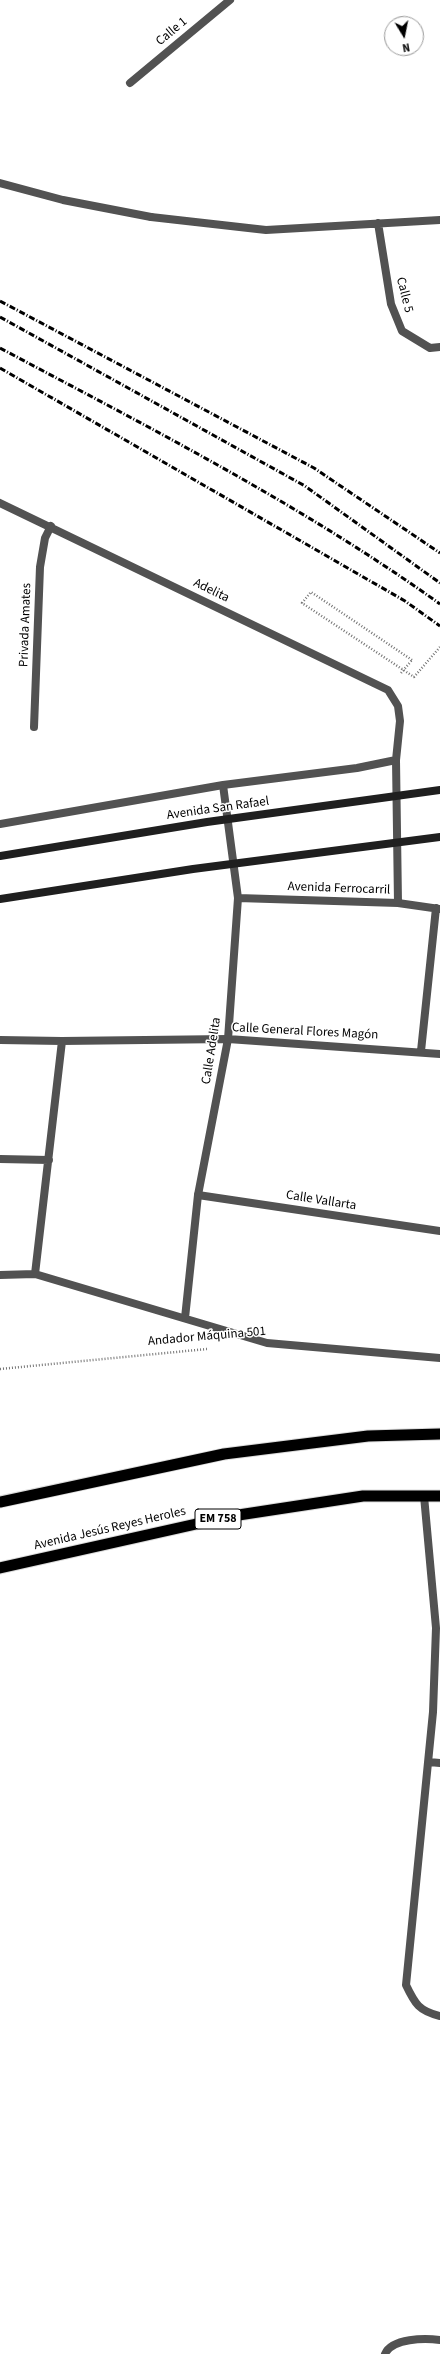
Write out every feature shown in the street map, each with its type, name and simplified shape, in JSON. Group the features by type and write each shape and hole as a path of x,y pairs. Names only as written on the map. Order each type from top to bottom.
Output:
{"highway":[{"path":"0,1502 224,1454 368,1436 440,1434"},
{"name":"Avenida Jesús Reyes Heroles","path":"0,1568 232,1516 363,1496 440,1496"}],"main road":[{"name":"Avenida San Rafael","path":"0,856 207,822 440,790"},
{"path":"0,899 193,869 440,837"}],"street":[{"name":"Calle 1","path":"130,83 230,0"},
{"path":"0,183 63,200 151,217 266,230 440,220"},
{"name":"Calle 5","path":"378,223 391,304 402,331 430,348 440,347"},
{"name":"Adelita","path":"0,503 51,526 388,690 398,706 400,714 396,760"},
{"name":"Privada Amates","path":"34,727 40,566 45,538 51,526"},
{"path":"396,760 398,903"},
{"name":"Avenida San Rafael","path":"0,824 223,785 358,768 396,760"},
{"name":"Calle Adelita","path":"185,1318 198,1194 228,1039 238,898 223,785"},
{"name":"Avenida Ferrocarril","path":"238,898 398,903 438,908"},
{"path":"422,1051 438,908"},
{"name":"Calle General Flores Magón","path":"0,1040 62,1041 228,1039 422,1051 440,1054"},
{"path":"35,1274 62,1041"},
{"path":"0,1159 49,1160"},
{"name":"Calle Vallarta","path":"198,1194 440,1231"},
{"name":"Andador Máquina 501","path":"0,1275 35,1274 267,1343 440,1358"},
{"path":"424,1496 436,1628 429,1762 406,1985 413,2001 425,2013 440,2016"},
{"path":"429,1762 440,1763"},
{"path":"385,2354 387,2351 406,2340 428,2338 440,2340"}],"path":[{"path":"412,660 311,592 302,603 414,677 440,647"},
{"name":"Andador Máquina 501","path":"0,1369 212,1348"}],"railway":[{"path":"0,301 314,468 440,553"},
{"path":"0,317 305,486 440,583"},
{"path":"0,348 169,438 280,501 334,533 440,604"},
{"path":"0,368 405,601 440,626"}]}
